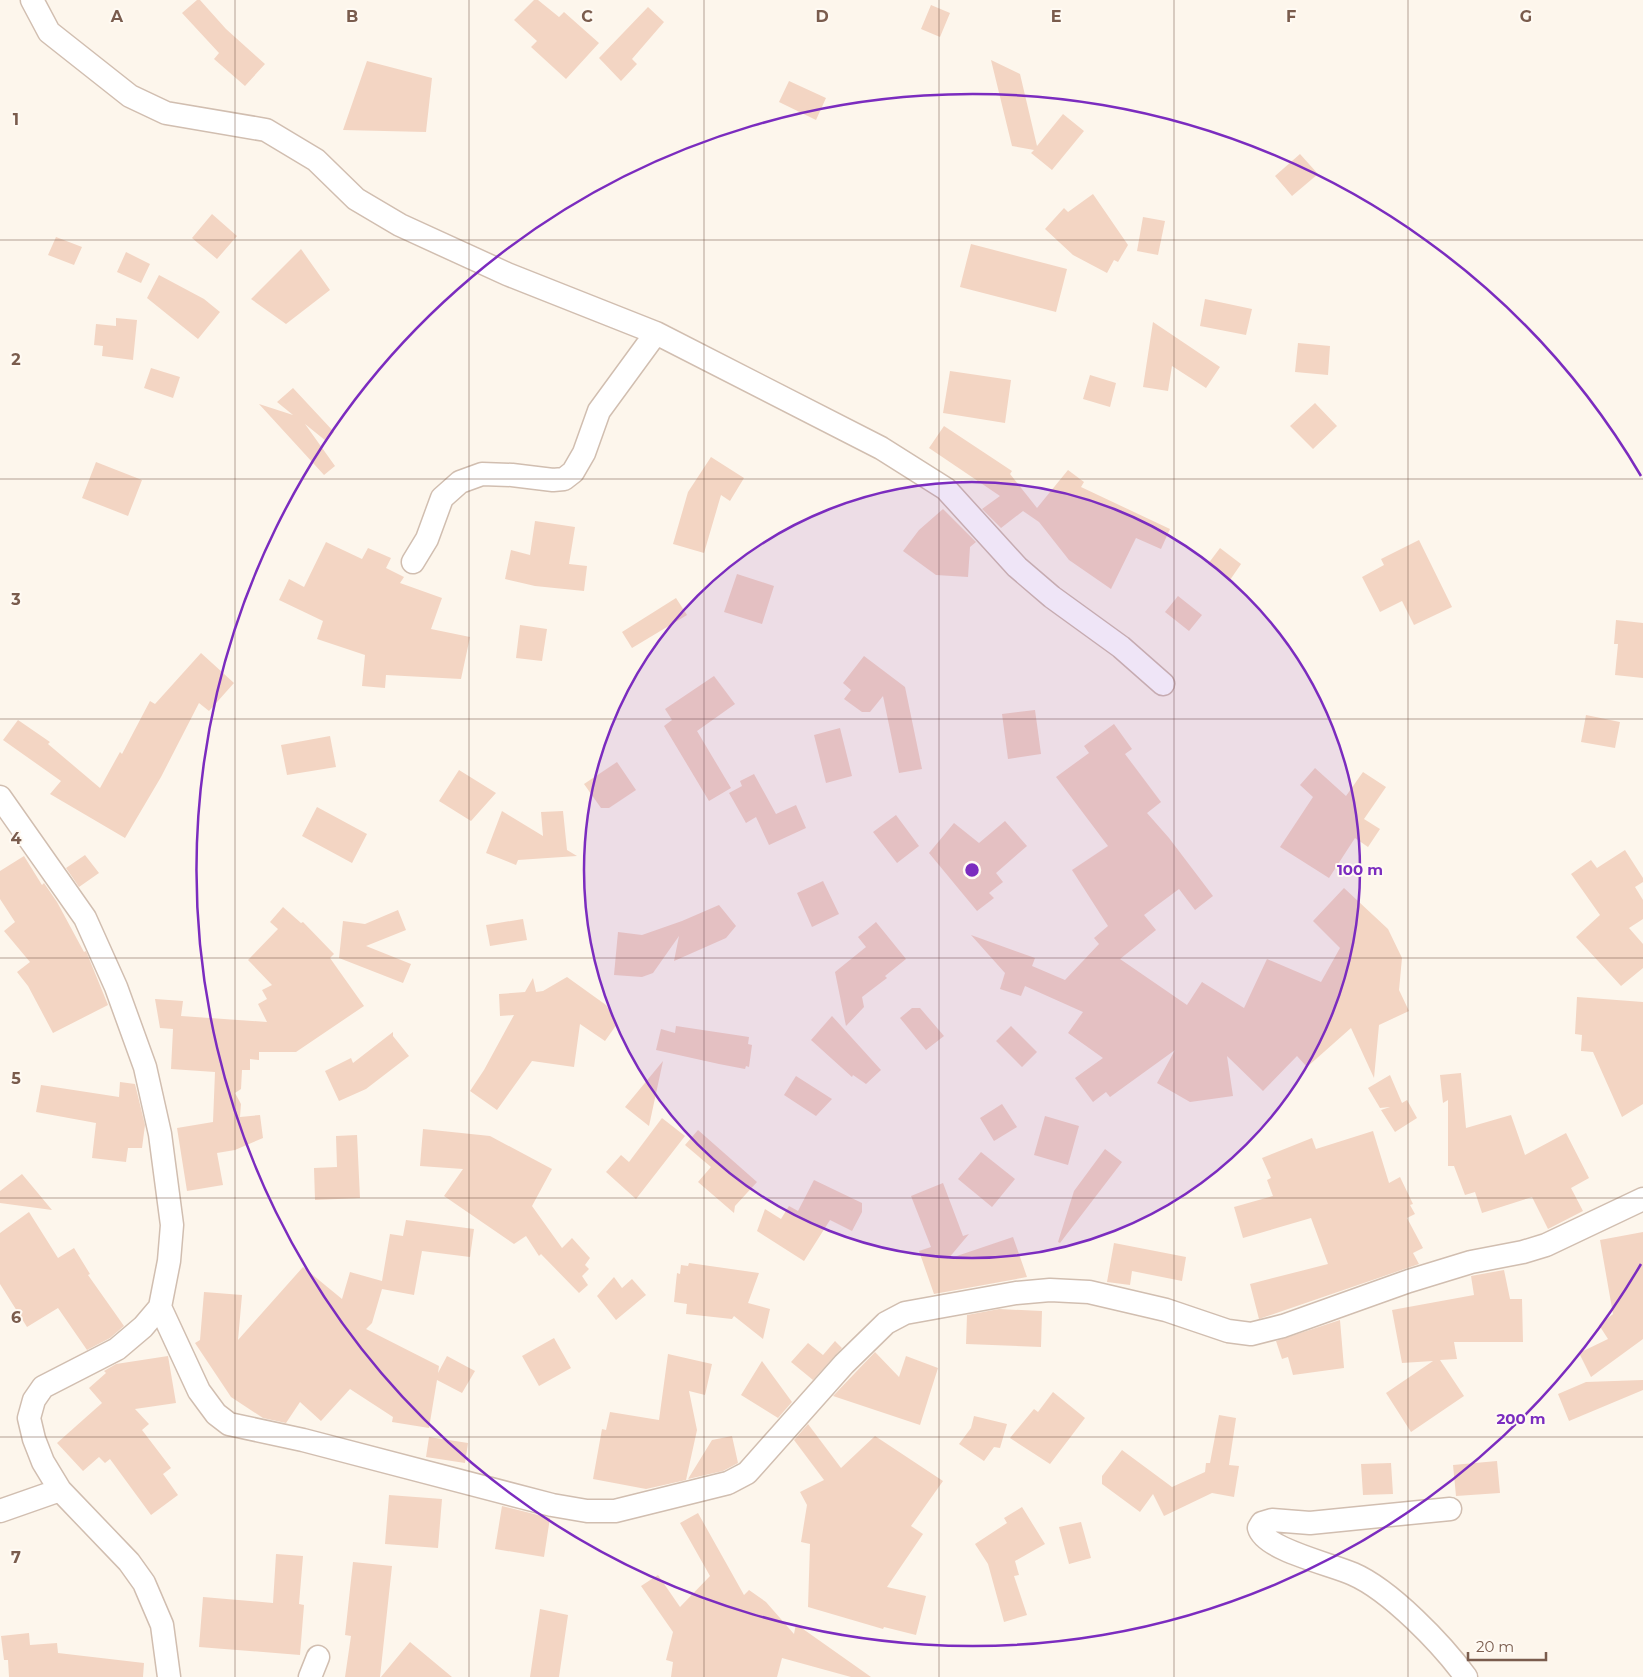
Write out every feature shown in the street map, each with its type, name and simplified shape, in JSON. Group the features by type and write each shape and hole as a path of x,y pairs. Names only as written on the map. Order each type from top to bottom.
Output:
{"street":[{"path":"32,0 49,32 130,96 166,113 266,130 316,160 356,199 400,225 508,274 656,333 881,448 946,488 1017,567 1052,598 1121,647 1163,684"},
{"path":"413,562 427,539 442,498 460,482 482,474 512,475 553,480 564,479 573,472 584,453 599,411 656,333"},
{"path":"0,798 85,918 116,987 145,1066 160,1134 172,1225 169,1261 160,1307 143,1327 117,1349 43,1388 34,1400 29,1414 29,1424 43,1462 60,1490 129,1562 144,1583 162,1625 169,1677"},
{"path":"160,1307 198,1391 216,1414 229,1424 303,1440 552,1504 587,1511 615,1511 728,1482 747,1473 844,1364 886,1323 905,1313 1016,1293 1050,1290 1089,1292 1166,1310 1228,1331 1251,1334 1292,1323 1408,1281 1462,1265 1546,1245 1643,1199"},
{"path":"0,1511 60,1490"},
{"path":"1450,1509 1310,1523 1272,1520 1262,1523 1259,1528 1261,1536 1278,1548 1355,1574 1383,1592 1419,1626 1466,1677"}],"building":[{"path":"197,0 200,0 226,29 265,64 245,86 214,59 219,53 182,13"},
{"path":"534,0 538,0 559,17 564,12 599,43 566,79 531,47 537,41 514,20"},
{"path":"931,5 950,13 940,37 921,29"},
{"path":"648,7 664,22 632,59 637,64 621,81 599,58"},
{"path":"991,60 1020,74 1037,146 1063,114 1084,131 1052,170 1031,153 1034,150 1012,146"},
{"path":"367,61 432,78 426,132 343,130"},
{"path":"789,81 826,98 816,120 779,102"},
{"path":"1300,154 1318,174 1292,196 1275,176"},
{"path":"1093,194 1128,245 1118,262 1114,260 1107,273 1073,255 1045,229 1064,208 1068,212"},
{"path":"212,214 237,236 217,259 192,238"},
{"path":"1143,217 1165,221 1158,255 1137,251"},
{"path":"56,237 82,247 74,265 48,255"},
{"path":"971,244 1067,269 1056,312 960,287"},
{"path":"301,249 330,290 286,324 251,299"},
{"path":"126,252 150,264 141,283 117,272"},
{"path":"159,275 204,299 220,312 198,339 147,298"},
{"path":"1205,299 1252,309 1246,335 1200,326"},
{"path":"116,318 137,320 133,360 102,356 103,346 94,345 96,324 116,326"},
{"path":"1153,322 1220,367 1206,388 1172,366 1168,391 1143,387"},
{"path":"1298,343 1330,346 1328,375 1295,372"},
{"path":"151,368 180,377 173,398 144,388"},
{"path":"950,371 1011,380 1005,423 943,413"},
{"path":"1090,375 1116,383 1110,407 1083,399"},
{"path":"293,388 334,432 326,441 305,424 335,466 324,475 259,404 293,415 277,402"},
{"path":"1315,403 1337,426 1313,449 1290,426"},
{"path":"944,426 1012,471 1010,474 1037,508 1068,470 1084,482 1081,487 1170,529 1161,549 1136,538 1111,589 1069,560 1039,522 1023,511 1001,528 982,509 1000,496 929,448"},
{"path":"711,457 744,478 730,501 721,495 704,553 673,544 688,492"},
{"path":"96,462 142,480 128,516 82,498"},
{"path":"943,509 976,542 970,547 968,577 936,575 903,551 919,530"},
{"path":"535,521 575,527 569,564 587,566 584,591 535,586 505,579 511,550 530,555"},
{"path":"1419,540 1452,607 1414,625 1402,601 1380,612 1362,577 1384,565 1381,559"},
{"path":"326,542 362,559 368,548 391,558 386,568 404,577 400,583 442,598 431,629 470,637 461,679 386,675 385,688 362,686 365,655 317,639 323,621 279,600 289,579 304,587"},
{"path":"1220,548 1241,564 1230,580 1208,564"},
{"path":"737,574 774,586 762,624 724,612"},
{"path":"1178,596 1202,615 1189,631 1165,612"},
{"path":"676,598 687,615 632,648 622,632"},
{"path":"1616,620 1643,623 1643,678 1615,675 1618,644 1614,644"},
{"path":"520,625 547,629 542,661 516,658"},
{"path":"201,653 234,683 209,711 199,703 161,777 125,838 50,794 61,781 3,740 18,720 50,742 48,744 100,788 120,752 122,754 150,701 155,704"},
{"path":"864,656 905,687 922,769 899,773 883,696 870,712 862,712 844,699 851,690 843,683"},
{"path":"714,676 735,704 697,731 731,788 709,801 664,726 672,720 665,709"},
{"path":"1035,710 1041,754 1008,759 1002,714"},
{"path":"1586,715 1620,722 1615,748 1581,742"},
{"path":"1114,724 1132,749 1125,754 1161,802 1147,813 1169,838 1213,896 1195,910 1179,889 1144,915 1156,930 1120,959 1187,1005 1202,982 1244,1008 1267,959 1321,982 1340,948 1313,921 1344,888 1388,929 1402,958 1399,990 1409,1011 1379,1025 1374,1078 1351,1028 1307,1067 1297,1056 1263,1091 1227,1056 1233,1096 1190,1102 1157,1083 1175,1050 1110,1097 1106,1092 1093,1102 1075,1078 1103,1058 1068,1033 1083,1012 1025,986 1021,996 1000,989 1005,973 971,935 1035,958 1032,966 1065,980 1099,944 1094,938 1108,926 1072,870 1108,846 1056,777 1089,753 1084,746"},
{"path":"840,728 852,776 826,783 814,735"},
{"path":"330,736 336,767 287,775 281,745"},
{"path":"617,762 636,790 609,808 601,808 584,784"},
{"path":"1315,768 1346,796 1363,772 1386,787 1364,819 1380,829 1368,847 1355,838 1329,878 1280,847 1313,797 1300,785"},
{"path":"459,770 496,793 471,821 439,801"},
{"path":"754,774 776,814 796,805 806,828 769,845 756,817 746,823 729,793 742,786 740,781"},
{"path":"317,807 367,834 352,863 302,836"},
{"path":"502,811 543,836 541,812 563,811 567,850 577,856 518,860 516,865 486,853"},
{"path":"896,815 919,846 897,863 873,832"},
{"path":"1005,821 1027,846 996,873 1003,882 989,893 994,898 977,911 929,853 954,823 979,843"},
{"path":"1625,850 1643,878 1643,882 1635,887 1643,900 1643,919 1629,928 1643,944 1643,968 1621,986 1576,937 1600,915 1571,874 1591,860 1597,868"},
{"path":"85,855 99,873 79,887 66,868"},
{"path":"24,856 42,885 44,883 57,902 84,952 86,951 108,1005 53,1033 28,986 17,972 30,962 4,931 15,922 0,899 0,871"},
{"path":"823,881 839,914 812,927 797,893"},
{"path":"719,905 736,926 726,938 674,961 679,936 653,973 642,977 614,975 618,932 642,935"},
{"path":"283,907 301,923 303,922 334,954 330,958 364,1006 296,1052 259,1052 259,1060 250,1059 250,1070 242,1070 241,1089 235,1093 241,1104 240,1117 260,1115 263,1138 235,1150 217,1153 223,1185 187,1191 177,1128 213,1122 215,1072 171,1069 173,1029 160,1028 155,999 183,1001 181,1016 267,1022 258,1004 267,999 262,990 272,985 248,960 278,929 270,922"},
{"path":"398,910 406,930 366,946 411,964 403,983 339,958 343,921 365,924"},
{"path":"523,919 527,940 490,946 486,925"},
{"path":"876,922 906,959 885,976 887,978 862,997 864,1007 846,1026 835,972 866,947 858,937"},
{"path":"567,977 606,1005 617,1024 605,1041 580,1024 574,1067 532,1061 497,1110 470,1091 484,1070 514,1015 500,1016 499,994 525,992 533,978 536,992 543,991"},
{"path":"1577,997 1643,1002 1643,1104 1622,1117 1593,1052 1581,1051 1582,1035 1575,1034"},
{"path":"912,1008 920,1008 944,1036 926,1050 900,1018"},
{"path":"832,1016 881,1070 866,1084 853,1075 852,1077 811,1040"},
{"path":"676,1026 749,1037 748,1044 752,1045 749,1067 746,1066 745,1069 656,1050 661,1029 675,1033"},
{"path":"1011,1026 1037,1052 1022,1067 996,1041"},
{"path":"393,1032 393,1036 409,1056 366,1089 339,1101 325,1071 351,1058 353,1063"},
{"path":"663,1061 649,1126 625,1107"},
{"path":"1461,1073 1466,1128 1511,1115 1525,1155 1566,1133 1589,1178 1571,1188 1583,1211 1548,1229 1532,1197 1482,1213 1475,1192 1465,1195 1454,1166 1448,1166 1448,1100 1443,1103 1440,1075"},
{"path":"1390,1075 1402,1103 1407,1100 1417,1118 1395,1132 1381,1110 1390,1107 1380,1108 1368,1088"},
{"path":"796,1076 832,1099 816,1116 784,1095"},
{"path":"120,1082 135,1084 145,1125 142,1148 128,1148 126,1162 92,1158 96,1123 36,1112 41,1085 119,1097"},
{"path":"1002,1104 1017,1127 994,1141 980,1118"},
{"path":"1045,1116 1079,1126 1068,1165 1034,1155"},
{"path":"662,1118 685,1136 636,1199 606,1172 621,1155 629,1162"},
{"path":"423,1129 490,1136 552,1169 532,1206 562,1248 572,1238 590,1258 585,1265 589,1269 582,1276 588,1285 579,1293 541,1254 539,1256 526,1236 514,1244 444,1196 463,1169 420,1166"},
{"path":"698,1130 757,1182 735,1206 734,1213 698,1182 711,1167 685,1145"},
{"path":"1373,1131 1389,1183 1400,1177 1413,1204 1410,1205 1415,1214 1407,1218 1423,1248 1413,1253 1419,1264 1259,1319 1250,1284 1328,1264 1311,1218 1243,1238 1234,1207 1273,1196 1267,1180 1271,1178 1262,1158 1312,1138 1316,1149"},
{"path":"357,1135 360,1198 315,1200 314,1168 337,1167 336,1136"},
{"path":"1105,1149 1122,1162 1060,1243 1058,1242 1074,1191"},
{"path":"981,1152 1015,1179 992,1207 958,1179"},
{"path":"22,1174 52,1210 0,1203 0,1191"},
{"path":"814,1180 862,1203 862,1212 852,1231 830,1220 804,1261 757,1231 765,1209 781,1219 789,1206 798,1211"},
{"path":"943,1183 963,1236 969,1234 948,1259 1013,1237 1027,1277 934,1294 919,1251 931,1247 911,1196"},
{"path":"29,1212 58,1258 74,1248 90,1274 88,1275 124,1326 110,1338 87,1350 58,1308 27,1327 0,1284 0,1233"},
{"path":"406,1220 474,1229 470,1257 422,1251 414,1295 382,1289 372,1323 366,1329 439,1366 438,1373 447,1356 475,1371 462,1393 437,1380 429,1428 392,1422 393,1417 350,1389 321,1421 300,1402 286,1423 263,1418 231,1397 195,1343 200,1340 204,1292 242,1295 238,1340 303,1267 342,1299 350,1272 382,1281 390,1234 403,1236"},
{"path":"1643,1232 1643,1339 1591,1377 1579,1353 1608,1339 1599,1325 1613,1314 1600,1240"},
{"path":"1114,1243 1186,1257 1182,1281 1132,1271 1130,1285 1107,1282"},
{"path":"689,1263 759,1273 748,1303 770,1309 763,1339 734,1316 732,1319 686,1314 687,1304 674,1302 677,1273 680,1274 681,1265 688,1266"},
{"path":"1504,1270 1510,1299 1522,1299 1523,1342 1454,1342 1457,1359 1440,1360 1464,1396 1411,1432 1386,1393 1433,1361 1402,1363 1392,1310 1474,1295 1471,1276"},
{"path":"614,1277 622,1288 632,1279 646,1295 616,1320 597,1296"},
{"path":"999,1309 1042,1311 1041,1347 966,1344 967,1315"},
{"path":"1340,1320 1344,1368 1293,1375 1288,1357 1282,1359 1276,1341"},
{"path":"554,1338 571,1368 539,1386 522,1356"},
{"path":"835,1341 842,1348 813,1380 791,1362 808,1343 823,1355"},
{"path":"875,1352 899,1377 906,1356 938,1368 920,1425 833,1396"},
{"path":"668,1354 712,1364 705,1395 689,1391 697,1430 686,1480 646,1489 593,1479 602,1429 606,1430 610,1412 659,1420"},
{"path":"168,1356 176,1403 135,1409 149,1424 142,1430 171,1468 163,1474 178,1495 151,1515 110,1459 105,1463 99,1457 83,1471 57,1443 102,1403 89,1388 106,1373 104,1371 116,1364"},
{"path":"762,1361 792,1402 778,1418 741,1395"},
{"path":"1643,1380 1643,1390 1569,1421 1558,1394 1586,1382"},
{"path":"1053,1392 1085,1418 1050,1464 1010,1438 1034,1409 1038,1412"},
{"path":"1219,1415 1236,1418 1229,1465 1239,1466 1234,1497 1212,1493 1164,1516 1153,1494 1140,1512 1102,1484 1102,1476 1122,1450 1172,1487 1205,1472 1206,1463 1210,1463"},
{"path":"974,1416 1007,1424 1000,1448 994,1447 984,1461 959,1444 971,1428"},
{"path":"808,1424 841,1468 875,1436 943,1481 911,1526 923,1534 887,1587 926,1596 916,1635 884,1627 883,1629 808,1607 810,1544 801,1542 807,1505 800,1492 824,1480 794,1440"},
{"path":"732,1436 738,1463 723,1471 688,1479 712,1440"},
{"path":"429,1437 468,1443 465,1463 426,1457"},
{"path":"1497,1461 1500,1493 1456,1496 1453,1465"},
{"path":"1391,1463 1393,1494 1363,1495 1361,1464"},
{"path":"389,1495 442,1499 438,1548 385,1544"},
{"path":"502,1506 550,1518 544,1557 495,1549"},
{"path":"1022,1507 1045,1544 1015,1561 1019,1575 1014,1576 1027,1615 1004,1622 988,1564 975,1544 1007,1523 1004,1518"},
{"path":"698,1513 744,1595 749,1590 766,1602 794,1634 796,1624 871,1677 851,1677 782,1658 777,1677 671,1677 673,1662 666,1660 673,1632 641,1586 658,1575 680,1607 710,1576 680,1523"},
{"path":"1081,1522 1091,1558 1069,1564 1059,1527"},
{"path":"276,1554 303,1556 299,1604 304,1605 300,1655 199,1647 203,1597 273,1603"},
{"path":"353,1562 392,1566 380,1677 345,1677 351,1636 345,1635"},
{"path":"540,1609 568,1615 559,1677 530,1677"},
{"path":"29,1633 30,1645 57,1643 58,1653 144,1663 143,1677 9,1677 8,1660 4,1660 1,1636"},
{"path":"410,1642 452,1677 381,1677"}]}
